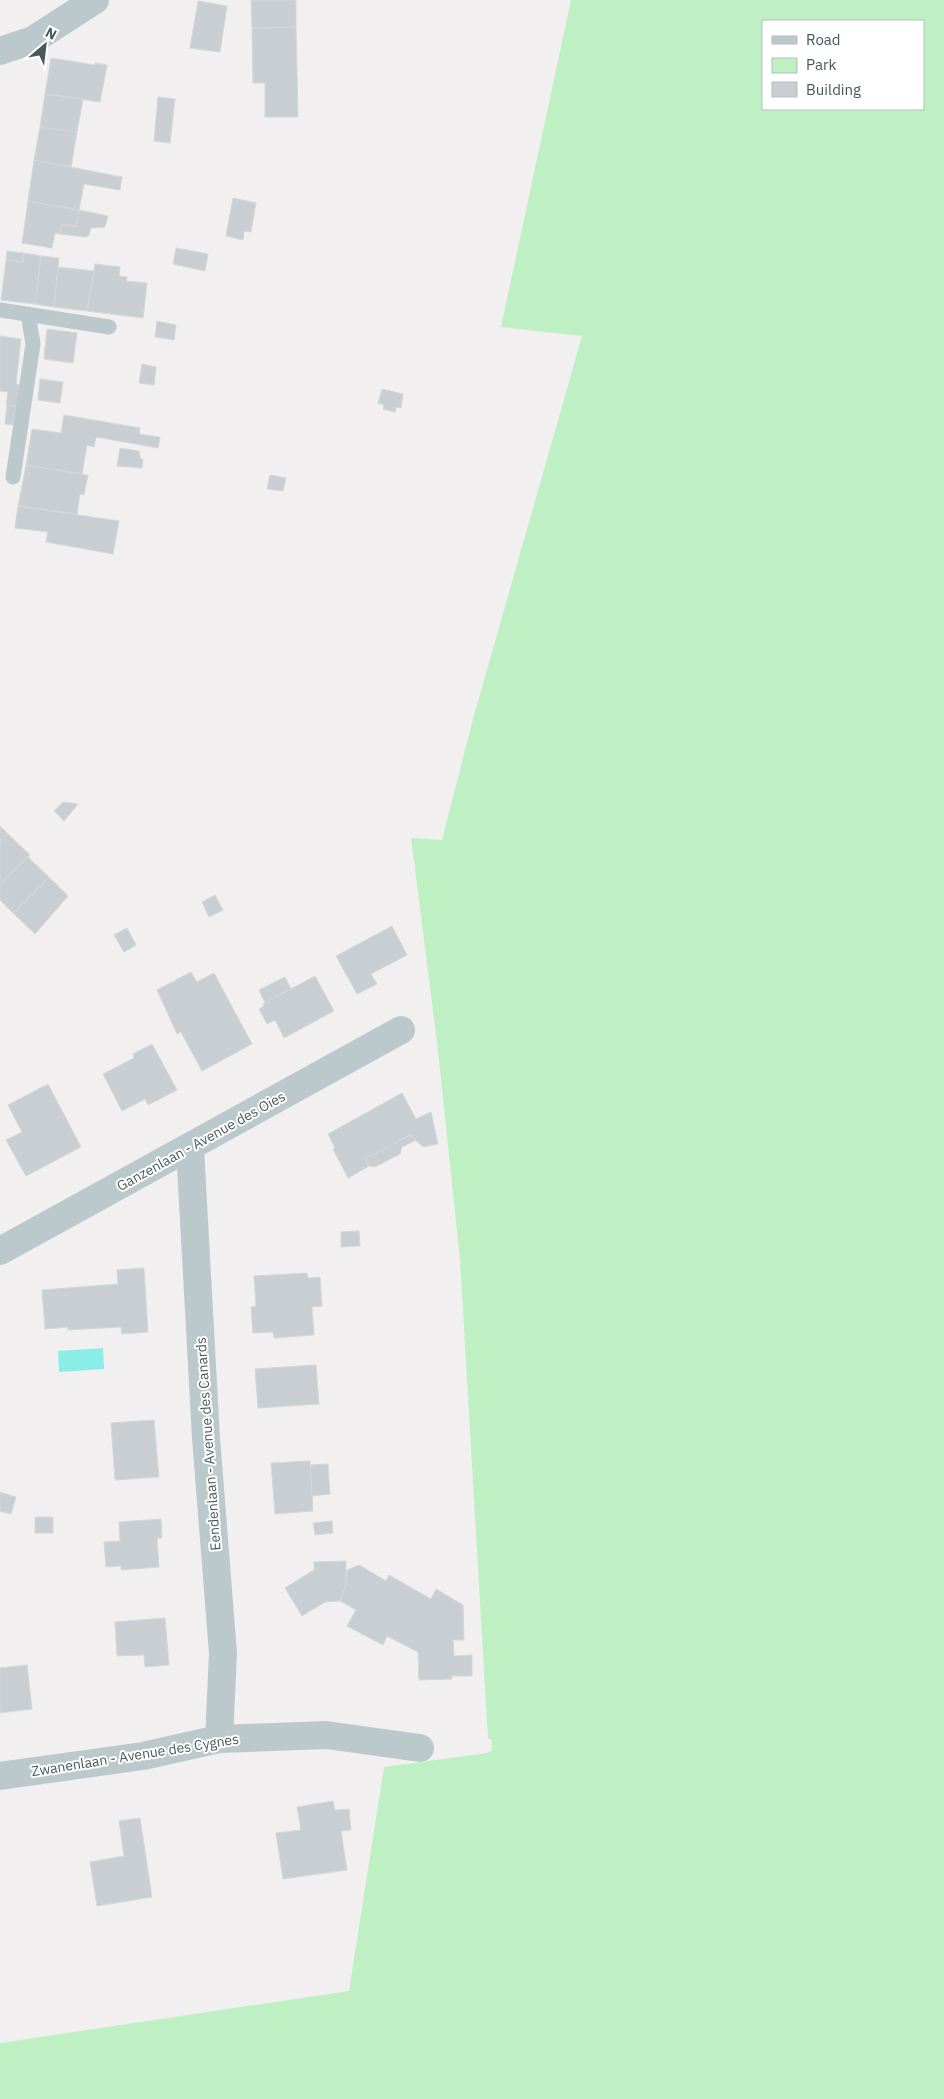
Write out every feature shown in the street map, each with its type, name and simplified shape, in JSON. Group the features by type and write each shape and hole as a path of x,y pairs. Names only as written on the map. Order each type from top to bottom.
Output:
{"street":[{"path":"0,51 33,40 95,0"},
{"name":"Ganzenlaan - Avenue des Oies","path":"0,1251 190,1148 401,1030"},
{"name":"Eendenlaan - Avenue des Canards","path":"190,1148 206,1438 223,1652 219,1739"},
{"name":"Zwanenlaan - Avenue des Cygnes","path":"0,1776 143,1756 219,1739 326,1735 420,1748"}],"lane":[{"path":"0,310 109,328"},
{"path":"13,477 34,344 28,314"}],"green space":[{"path":"571,0 944,0 944,2099 0,2099 0,2043 349,1991 384,1767 487,1753 492,1750 491,1739 488,1739 460,1259 437,1042 411,838 442,840 473,719 582,336 501,327"}],"water":[{"path":"103,1348 104,1369 59,1372 58,1351"}],"building":[{"path":"251,0 296,0 296,27 252,28"},
{"path":"198,1 227,6 220,52 190,48"},
{"path":"296,27 298,117 265,117 265,83 253,83 252,28"},
{"path":"51,58 107,65 100,102 45,94"},
{"path":"45,94 83,99 77,132 40,127"},
{"path":"158,97 175,99 170,143 154,141"},
{"path":"40,127 77,132 71,167 34,160"},
{"path":"34,160 122,177 120,190 84,184 79,210 28,201"},
{"path":"233,198 256,203 251,232 244,231 243,240 226,236"},
{"path":"28,201 79,210 76,227 62,224 60,234 55,233 52,248 22,243"},
{"path":"79,210 108,216 105,227 91,228 89,235 86,237 60,234 62,224 76,227"},
{"path":"176,248 208,254 205,271 173,264"},
{"path":"7,251 24,253 23,262 6,260"},
{"path":"24,253 41,256 35,304 1,300 6,260 23,262"},
{"path":"41,256 59,258 54,307 35,304"},
{"path":"95,264 120,267 119,276 127,277 126,281 147,283 143,318 87,311"},
{"path":"58,267 94,271 87,311 54,307"},
{"path":"157,321 176,325 174,340 155,337"},
{"path":"47,329 77,333 73,363 44,359"},
{"path":"0,336 21,339 16,384 20,385 17,406 6,405 8,392 0,391"},
{"path":"142,364 156,367 154,385 139,383"},
{"path":"40,379 63,382 60,403 38,400"},
{"path":"382,389 403,394 401,408 396,407 395,412 383,409 384,405 378,403"},
{"path":"7,405 16,406 13,425 5,424"},
{"path":"64,415 140,428 139,434 160,437 158,448 96,437 94,447 87,445 82,474 26,465 32,429 61,433"},
{"path":"120,448 139,451 141,459 143,459 142,468 117,466"},
{"path":"26,465 88,475 84,495 80,494 77,514 18,506"},
{"path":"270,475 286,478 283,491 267,489"},
{"path":"18,506 119,521 113,554 46,542 48,532 15,528"},
{"path":"63,802 78,804 64,821 54,811"},
{"path":"0,826 8,834 0,843"},
{"path":"8,834 30,855 0,884 0,843"},
{"path":"28,857 49,877 13,913 0,900 0,884"},
{"path":"49,877 68,896 35,934 13,913"},
{"path":"215,895 223,910 209,917 202,902"},
{"path":"392,926 407,955 371,974 377,984 357,994 336,956"},
{"path":"127,928 136,945 124,952 114,935"},
{"path":"191,972 197,982 214,973 252,1044 202,1071 181,1032 177,1034 157,990"},
{"path":"315,976 334,1011 284,1038 275,1020 267,1024 259,1009 264,1006 263,1004"},
{"path":"285,977 291,989 265,1003 259,990"},
{"path":"152,1044 177,1090 148,1105 145,1099 122,1111 103,1074 134,1058 133,1054"},
{"path":"48,1084 81,1147 26,1176 6,1140 22,1132 8,1105"},
{"path":"402,1093 416,1119 431,1112 438,1144 423,1147 410,1135 365,1159 369,1166 348,1178 333,1149 335,1148 328,1134"},
{"path":"410,1135 416,1140 402,1147 400,1154 375,1167 369,1166 365,1159"},
{"path":"359,1231 360,1246 341,1247 341,1232"},
{"path":"144,1268 148,1332 122,1334 121,1327 68,1330 68,1327 45,1329 42,1290 118,1284 117,1270"},
{"path":"307,1273 308,1278 320,1277 322,1306 312,1307 314,1335 274,1338 273,1332 253,1333 251,1307 256,1306 254,1276"},
{"path":"316,1365 319,1404 258,1408 255,1369"},
{"path":"154,1420 159,1477 115,1480 111,1423"},
{"path":"310,1461 313,1511 275,1514 271,1463"},
{"path":"328,1464 330,1494 312,1496 310,1465"},
{"path":"0,1492 16,1497 11,1514 0,1511"},
{"path":"35,1517 53,1517 53,1533 35,1533"},
{"path":"161,1519 162,1538 157,1538 159,1567 121,1570 121,1566 106,1567 104,1542 120,1541 119,1522"},
{"path":"332,1521 333,1533 315,1535 313,1523"},
{"path":"346,1561 346,1584 340,1601 325,1602 302,1616 285,1588 314,1570 314,1562"},
{"path":"359,1565 386,1581 389,1575 431,1599 436,1589 463,1605 464,1640 453,1640 454,1656 472,1655 472,1676 452,1676 452,1679 419,1680 418,1652 387,1636 383,1645 347,1626 356,1610 340,1601 346,1584 347,1570"},
{"path":"165,1618 169,1665 145,1667 144,1655 117,1656 115,1622"},
{"path":"27,1665 32,1709 0,1713 0,1668"},
{"path":"333,1801 335,1810 349,1809 351,1830 341,1831 347,1870 283,1879 276,1833 301,1830 297,1807"},
{"path":"140,1818 152,1897 97,1906 90,1862 124,1856 119,1821"}]}
